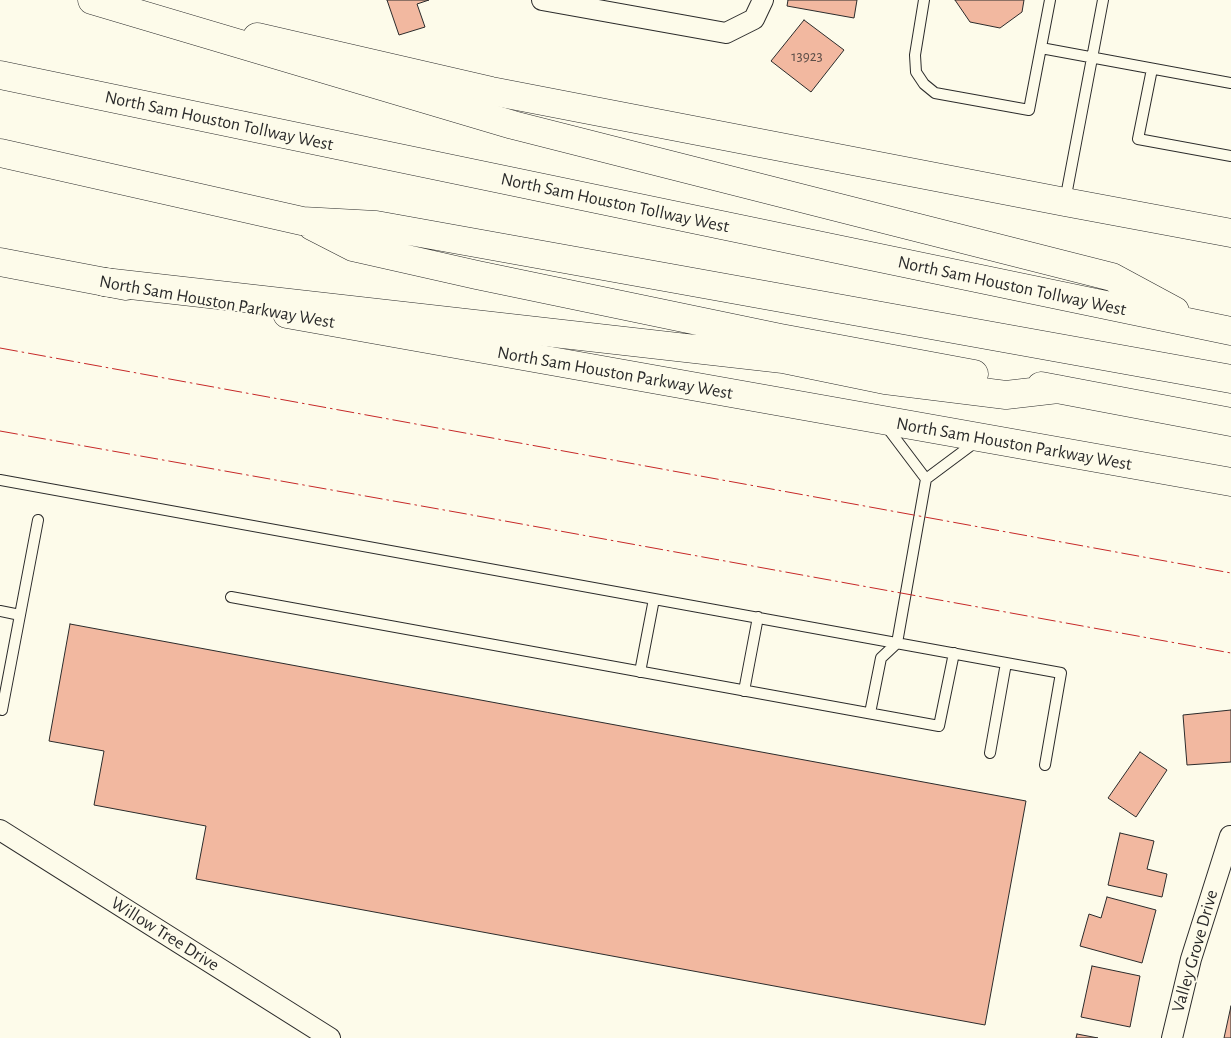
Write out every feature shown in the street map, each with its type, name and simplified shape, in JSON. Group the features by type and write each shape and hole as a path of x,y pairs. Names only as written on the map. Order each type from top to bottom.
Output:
{"main road":[{"path":"94,0 491,91 1231,233"},
{"path":"94,0 513,125 1112,277 1200,325"},
{"name":"North Sam Houston Tollway West","path":"0,75 1231,331"},
{"path":"0,153 302,221 376,225 1231,379"},
{"path":"302,221 353,247 477,275 780,338 1231,422"},
{"name":"North Sam Houston Parkway West","path":"0,262 1231,482"},
{"path":"104,282 783,359 885,380 1006,396 1058,389"}],"street":[{"path":"542,0 726,33 754,20 763,0"},
{"name":"Willow Tree Drive","path":"0,830 330,1038"},
{"name":"Valley Grove Drive","path":"1172,1038 1190,959 1230,836"}],"lane":[{"path":"924,0 915,54 916,72 924,84 935,93 1029,110 1050,0"},
{"path":"1065,202 1103,0"},
{"path":"1041,48 1231,83"},
{"path":"1152,69 1138,139 1231,156"},
{"path":"880,420 892,431 926,479"},
{"path":"870,713 881,658 896,643 926,479 967,447 982,438"},
{"path":"0,480 1061,672 1045,765"},
{"path":"0,710 2,710 38,520"},
{"path":"231,597 939,726 954,653"},
{"path":"640,672 654,599"},
{"path":"0,611 20,615"},
{"path":"744,690 758,617"},
{"path":"990,753 1006,663"}],"building":[{"path":"387,0 429,0 417,4 425,27 399,35"},
{"path":"788,0 857,0 854,18 787,6"},
{"path":"955,0 1024,0 1022,12 1000,28 970,22"},
{"path":"804,20 844,50 811,92 771,61"},
{"path":"70,624 1026,801 985,1025 196,879 206,826 94,805 104,751 49,741"},
{"path":"1231,710 1231,762 1187,765 1183,715"},
{"path":"1140,752 1167,770 1136,817 1108,798"},
{"path":"1120,833 1154,841 1147,869 1167,874 1162,897 1108,885"},
{"path":"1107,897 1156,910 1142,963 1080,946 1089,914 1101,918"},
{"path":"1092,966 1140,976 1130,1027 1081,1017"},
{"path":"1231,1006 1231,1038 1224,1038"},
{"path":"1077,1034 1098,1038 1076,1038"}],"power":[{"path":"0,348 1231,573"},
{"path":"0,431 1231,653"}]}
